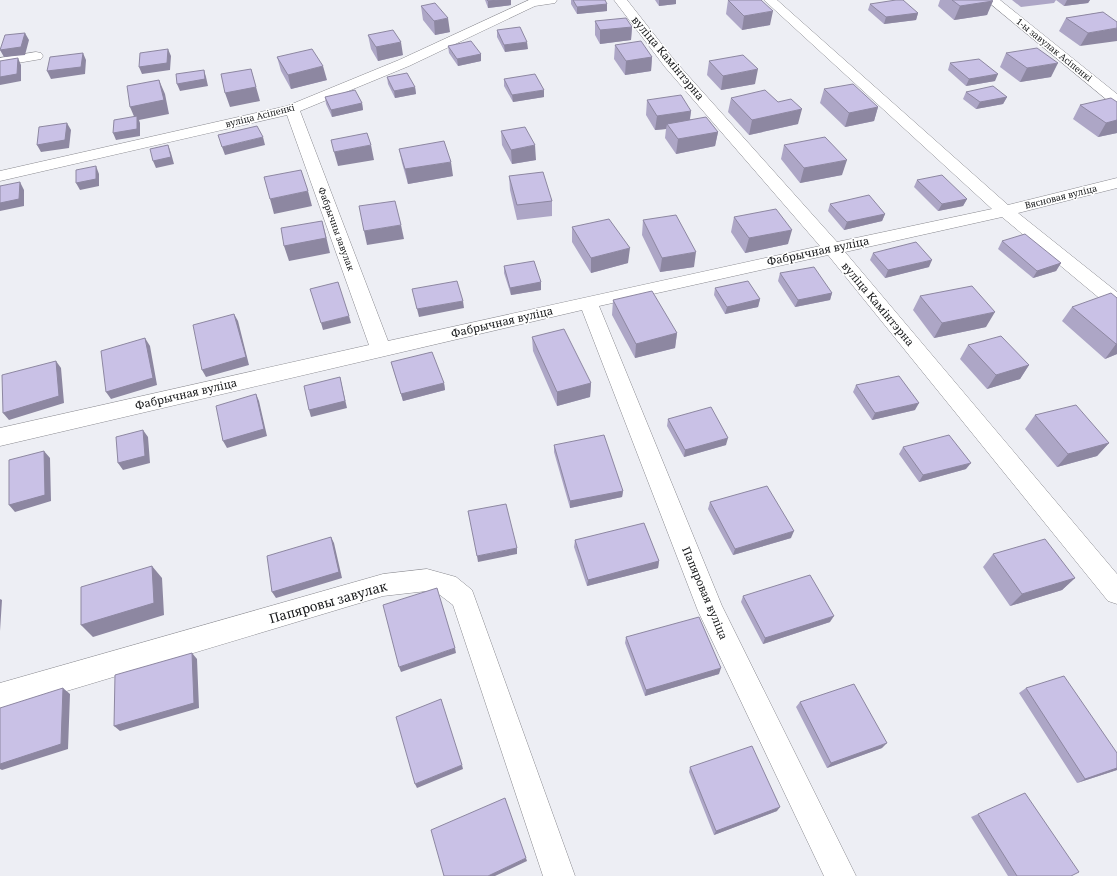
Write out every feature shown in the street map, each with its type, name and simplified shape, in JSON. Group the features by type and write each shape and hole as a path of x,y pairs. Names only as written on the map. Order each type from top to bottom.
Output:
{"street":[{"name":"вуліца Асіпенкі","path":"0,176 292,109 404,63 532,3 551,0"},
{"name":"вуліца Камінтэрна","path":"620,0 670,64 832,248 1117,594"},
{"path":"770,0 1005,211 1117,302"},
{"name":"1-ы завулак Асіпенкі","path":"992,0 1117,101"},
{"path":"0,62 36,56"},
{"name":"Фабрычны завулак","path":"292,109 381,349"},
{"name":"Вясновая вуліца","path":"1005,211 1117,183"},
{"name":"Фабрычная вуліца","path":"0,437 588,302 1005,211"},
{"name":"Папяровая вуліца","path":"588,302 711,611 840,876"},
{"name":"Папяровы завулак","path":"0,697 383,585 427,580 447,585 463,598 559,876"}],"building":[{"path":"573,0 605,0 607,4 577,7"},
{"path":"728,0 761,0 773,11 744,16"},
{"path":"903,0 918,13 886,17 870,4"},
{"path":"952,0 991,0 993,1 960,6"},
{"path":"435,3 448,18 434,21 421,6"},
{"path":"1103,12 1117,22 1117,28 1088,33 1066,18"},
{"path":"626,18 632,27 600,30 595,21"},
{"path":"520,27 527,42 504,45 497,30"},
{"path":"393,30 401,42 376,47 368,35"},
{"path":"25,33 21,47 0,50 5,35"},
{"path":"471,41 481,54 457,59 448,46"},
{"path":"641,41 652,57 626,61 615,45"},
{"path":"1037,48 1058,63 1027,68 1006,53"},
{"path":"168,49 167,63 139,67 140,53"},
{"path":"312,49 323,66 288,75 277,57"},
{"path":"83,53 81,67 47,71 50,57"},
{"path":"743,55 758,69 723,76 709,61"},
{"path":"18,58 17,74 0,77 0,61"},
{"path":"979,59 998,74 969,79 950,63"},
{"path":"251,69 256,87 225,93 221,74"},
{"path":"204,70 205,79 177,84 176,74"},
{"path":"407,73 415,87 394,91 387,77"},
{"path":"535,74 544,90 512,95 504,79"},
{"path":"159,80 164,100 130,107 127,86"},
{"path":"853,84 878,107 849,113 824,89"},
{"path":"993,86 1007,97 980,102 966,92"},
{"path":"355,90 362,103 331,110 325,97"},
{"path":"765,90 778,102 791,99 802,109 752,120 731,98"},
{"path":"681,95 691,111 657,116 647,100"},
{"path":"1111,98 1117,102 1117,120 1106,123 1080,105"},
{"path":"137,116 137,129 113,133 114,120"},
{"path":"706,117 718,132 678,139 667,124"},
{"path":"67,123 65,140 37,145 39,127"},
{"path":"257,126 263,137 222,147 218,135"},
{"path":"525,127 535,145 511,150 501,131"},
{"path":"367,133 371,145 334,152 331,140"},
{"path":"825,137 847,160 804,168 784,145"},
{"path":"444,141 451,162 405,169 399,149"},
{"path":"168,145 171,157 153,161 150,149"},
{"path":"96,166 96,179 76,183 76,170"},
{"path":"301,170 308,191 270,199 264,177"},
{"path":"543,172 552,201 517,205 509,176"},
{"path":"942,175 967,199 942,204 917,180"},
{"path":"20,182 19,199 0,203 0,186"},
{"path":"869,195 885,214 847,222 830,204"},
{"path":"395,201 401,225 364,231 359,206"},
{"path":"776,209 792,230 749,238 734,217"},
{"path":"676,215 696,252 662,258 643,220"},
{"path":"609,219 630,248 591,258 572,227"},
{"path":"322,221 326,238 284,246 281,228"},
{"path":"1025,234 1061,263 1037,271 1002,241"},
{"path":"916,242 932,260 888,270 873,253"},
{"path":"534,261 541,282 510,288 504,266"},
{"path":"814,267 832,293 798,300 780,273"},
{"path":"457,281 463,301 417,309 412,289"},
{"path":"748,281 760,299 727,307 715,288"},
{"path":"338,282 349,316 321,323 310,289"},
{"path":"972,286 995,312 942,323 920,296"},
{"path":"652,291 677,333 636,344 613,300"},
{"path":"1111,293 1117,298 1117,344 1072,307"},
{"path":"234,314 246,357 202,370 193,325"},
{"path":"564,329 591,383 557,392 532,337"},
{"path":"1001,336 1029,365 996,375 968,345"},
{"path":"145,338 153,378 106,392 101,351"},
{"path":"432,352 444,383 401,394 391,362"},
{"path":"56,361 59,396 3,413 2,375"},
{"path":"899,376 919,403 875,413 856,385"},
{"path":"340,377 345,401 309,410 304,386"},
{"path":"256,394 264,429 223,441 216,406"},
{"path":"1076,405 1109,443 1068,454 1035,415"},
{"path":"711,407 728,438 685,450 668,419"},
{"path":"143,430 145,456 118,463 116,437"},
{"path":"604,435 623,491 570,501 554,445"},
{"path":"949,435 971,463 923,475 903,447"},
{"path":"44,451 45,495 9,505 9,460"},
{"path":"767,486 794,531 735,549 710,502"},
{"path":"506,504 517,548 477,556 468,511"},
{"path":"644,523 659,561 588,580 575,540"},
{"path":"331,537 339,572 272,592 267,556"},
{"path":"1045,539 1075,578 1022,594 993,554"},
{"path":"152,566 154,603 81,625 81,587"},
{"path":"810,575 834,616 765,638 743,596"},
{"path":"437,588 455,648 399,667 383,605"},
{"path":"699,617 721,668 646,690 626,637"},
{"path":"192,653 194,703 114,726 115,675"},
{"path":"1064,676 1117,753 1117,768 1085,779 1026,688"},
{"path":"854,684 887,743 831,763 800,702"},
{"path":"63,688 61,744 0,764 0,708"},
{"path":"441,699 462,765 415,784 396,717"},
{"path":"752,746 780,807 716,831 690,767"},
{"path":"1025,793 1079,872 1071,876 1017,876 978,814"},
{"path":"505,798 526,858 488,876 444,876 431,830"}]}
